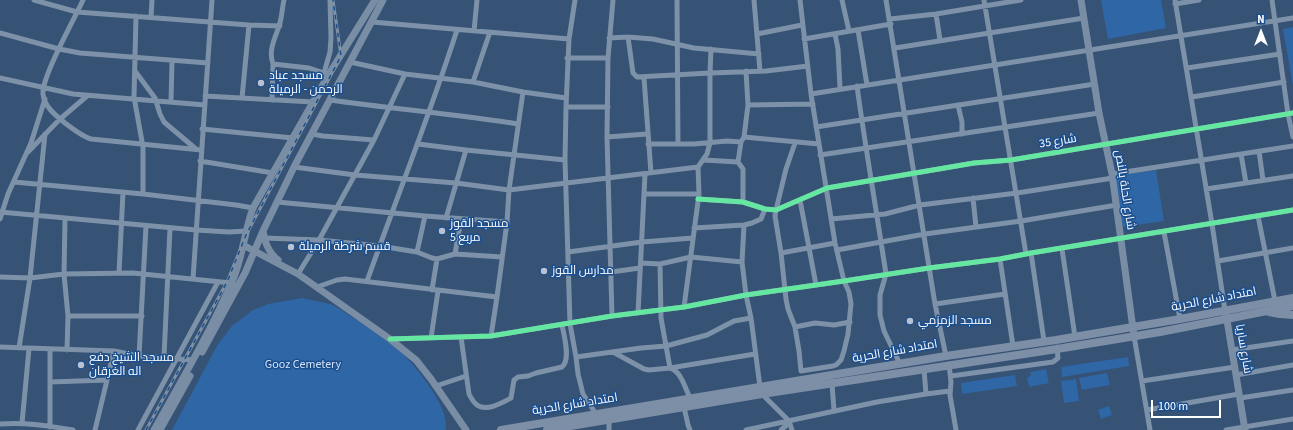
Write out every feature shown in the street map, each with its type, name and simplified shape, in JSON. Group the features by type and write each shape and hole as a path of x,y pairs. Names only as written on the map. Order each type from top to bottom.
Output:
{"main road":[{"path":"154,430 193,360 232,283 237,270 246,230 253,208 313,102 327,73 375,0"},
{"path":"160,430 245,273 254,250 294,167 383,0"},
{"name":"شارع الحلة بالنص","path":"1081,0 1099,113 1113,176 1120,239 1134,336"},
{"path":"263,234 269,251 283,266"},
{"path":"243,245 298,274 390,339 416,360 466,430"},
{"name":"امتداد شارع الحرية","path":"548,430 684,407 761,390 824,372 843,378 924,369 1134,336 1226,315 1275,301 1293,298"},
{"name":"امتداد شارع الحرية","path":"501,430 690,398 832,384 843,378 900,364 946,356 1075,337 1180,319 1264,311 1293,306"},
{"path":"1264,311 1293,315"},
{"name":"شارع ساريا","path":"1226,315 1245,428"}],"street":[{"path":"34,0 77,12 280,26"},
{"path":"82,0 43,88 45,100 49,108 60,119 79,133 91,139 199,150"},
{"path":"151,17 152,0"},
{"path":"193,279 200,161 199,150 205,105 212,0"},
{"path":"272,100 273,64 271,51 280,26 284,0"},
{"path":"273,64 309,68 327,73 331,45 330,0"},
{"path":"474,30 477,0"},
{"path":"575,0 567,58 565,160 570,324 578,374 583,394 596,414"},
{"path":"612,316 607,137 608,58 613,0"},
{"path":"677,0 678,144"},
{"path":"754,0 760,71"},
{"path":"800,0 802,25 820,155 827,188 835,243 851,304 848,334 841,360 824,372 801,371"},
{"path":"842,0 849,31"},
{"path":"886,0 895,48 898,80 925,234 935,304 946,356"},
{"path":"804,39 858,30 985,3 1021,0"},
{"path":"1199,0 1175,2 1192,97 1226,315"},
{"path":"1272,0 1284,82 1291,114 1293,137"},
{"path":"985,3 1021,221 1029,253 1044,341"},
{"path":"936,14 940,40"},
{"path":"136,16 134,99 143,144 143,194"},
{"path":"895,48 1084,18"},
{"path":"811,94 840,88 1293,18"},
{"path":"372,22 569,39"},
{"path":"242,98 249,25"},
{"path":"757,34 802,25"},
{"path":"368,281 391,213 442,78 457,30"},
{"path":"858,30 867,85"},
{"path":"473,82 490,32"},
{"path":"0,33 59,49 136,58 208,63"},
{"path":"835,34 838,49 840,88"},
{"path":"610,38 653,39 694,48 759,54"},
{"path":"628,38 633,73 637,77 644,78 760,71 808,66"},
{"path":"294,167 355,175 456,183 509,190 698,167 707,154 710,142 711,49"},
{"path":"1187,68 1280,54"},
{"path":"567,58 608,58"},
{"path":"170,102 172,61"},
{"path":"350,62 405,74 473,82 523,92 566,98"},
{"path":"135,71 156,100 164,122 199,150"},
{"path":"743,202 743,169 738,162 748,105 746,71"},
{"path":"298,274 319,240 374,140 405,74"},
{"path":"0,78 65,93 87,96 156,100 205,105"},
{"path":"644,78 651,173"},
{"path":"1192,97 1284,82"},
{"path":"816,127 1095,84"},
{"path":"857,86 865,148 872,180 886,274 880,296 880,315 884,331 900,364"},
{"path":"491,336 523,92"},
{"path":"26,154 60,119 87,96"},
{"path":"205,96 313,102"},
{"path":"0,219 1,212 35,132 45,100"},
{"path":"330,100 389,108 470,116 518,124"},
{"path":"748,105 813,104"},
{"path":"958,105 962,122 962,134"},
{"path":"566,107 608,107"},
{"path":"820,155 1099,113"},
{"name":"شارع 35","path":"776,210 827,188 974,163 1011,160 1291,114"},
{"path":"202,129 293,138"},
{"path":"19,348 30,278 41,185 45,134"},
{"path":"312,134 374,140"},
{"path":"607,137 647,134"},
{"path":"648,144 694,144 743,139 819,144"},
{"path":"795,143 786,169 776,210 776,224 788,309 795,327 799,351 801,371 800,380"},
{"path":"418,144 565,160"},
{"path":"831,219 893,212 920,205 1017,193 1202,160 1293,146"},
{"path":"446,218 466,150"},
{"path":"1259,151 1263,180"},
{"path":"1241,154 1246,183"},
{"path":"704,160 738,162"},
{"path":"200,161 273,173"},
{"path":"684,307 699,197 698,167"},
{"path":"638,313 645,174"},
{"path":"1206,189 1293,176"},
{"path":"14,182 143,194 253,208"},
{"path":"119,273 123,192"},
{"path":"645,194 699,197 743,202 765,209 776,210"},
{"path":"973,198 976,227"},
{"path":"800,200 816,285"},
{"path":"277,202 446,218 507,222"},
{"path":"837,250 925,234 1021,221 1117,204"},
{"path":"694,228 744,225 752,223 761,219 765,209"},
{"path":"390,339 491,336 612,316 684,307 785,289 929,268 1000,260 1029,253 1293,210"},
{"path":"1,212 196,230 229,232 246,230"},
{"path":"417,252 425,216"},
{"path":"1258,216 1275,301"},
{"path":"65,219 64,274 68,316 67,350"},
{"path":"455,254 461,219"},
{"path":"744,225 742,262 761,390 789,422 792,430"},
{"path":"139,356 146,226"},
{"path":"164,357 170,228"},
{"path":"1164,232 1180,319"},
{"path":"263,234 380,246 417,252 437,259 455,254 502,257"},
{"path":"568,252 642,242 693,238"},
{"path":"781,253 835,243"},
{"path":"1062,248 1075,337"},
{"path":"1218,260 1293,248"},
{"path":"611,272 691,257 742,262"},
{"path":"432,290 437,259"},
{"path":"1000,260 1013,346"},
{"path":"660,264 661,310 670,368"},
{"path":"0,277 30,278 64,274 119,273 144,274 232,283"},
{"path":"317,287 337,280 345,279 497,297"},
{"path":"138,430 218,282"},
{"path":"431,338 438,290"},
{"path":"935,304 1005,294"},
{"path":"68,316 142,316"},
{"path":"576,357 666,346 707,335 734,321 751,318"},
{"path":"795,327 815,323 834,325 850,322"},
{"path":"461,337 469,394 477,405 487,407 502,403 511,398 514,380 518,377 528,376 562,367 564,365 567,358 562,325"},
{"path":"1134,336 1150,430"},
{"path":"951,376 1053,362 1058,358 1056,340"},
{"path":"1232,350 1293,341"},
{"path":"0,347 114,351 139,356 193,360"},
{"path":"22,423 28,349"},
{"path":"50,349 50,427"},
{"path":"95,430 114,351"},
{"path":"613,352 644,369 649,370 755,354"},
{"path":"949,364 951,376 950,391 956,430"},
{"path":"1236,376 1293,365"},
{"path":"1142,381 1235,367"},
{"path":"670,368 674,369 678,373 690,398"},
{"path":"924,369 926,394"},
{"path":"436,386 466,376"},
{"path":"50,382 107,380"},
{"path":"832,384 834,410"},
{"path":"1147,410 1240,396 1293,390"},
{"path":"746,430 789,422 834,410 950,391"},
{"path":"684,407 690,430"},
{"path":"1226,430 1293,419"},
{"path":"609,420 609,430"},
{"path":"781,430 789,422"},
{"path":"0,424 22,423 57,429 74,430"}],"green space":[{"path":"1101,0 1161,0 1166,28 1108,39"},
{"path":"1293,27 1293,86 1283,29"},
{"path":"1156,170 1164,221 1123,227 1115,176"},
{"name":"Gooz Cemetery","path":"302,298 330,304 340,309 403,354 421,374 438,400 444,414 446,430 172,430 218,344 232,326 253,310 268,304"},
{"path":"1128,357 1129,366 1062,377 1061,367"},
{"path":"1046,369 1049,383 1029,387 1027,377 1031,376 1030,372"},
{"path":"1107,373 1110,385 1082,390 1079,378"},
{"path":"1015,375 1017,386 962,394 961,383"},
{"path":"1076,379 1079,401 1064,403 1061,381"},
{"path":"1109,406 1112,415 1101,419 1098,410"}],"railway":[{"path":"146,430 227,282 246,235 341,56 333,0"}],"cycle path":[{"path":"698,199 743,202 765,209 776,210 827,188 974,163 1011,160 1293,113"},
{"path":"390,339 491,336 612,316 684,307 746,295 1000,259 1293,210"}],"place":[{"name":"مسجد عباد الرحمن - الرميلة","path":"261,83"},
{"name":"مسجد القوز مربع 5","path":"442,231"},
{"name":"قسم شرطة الرميلة","path":"291,247"},
{"name":"مدارس القوز","path":"544,271"},
{"name":"مسجد الزمزمي","path":"910,321"},
{"name":"مسجد الشيخ دفع اله الغرقان","path":"81,365"}]}
